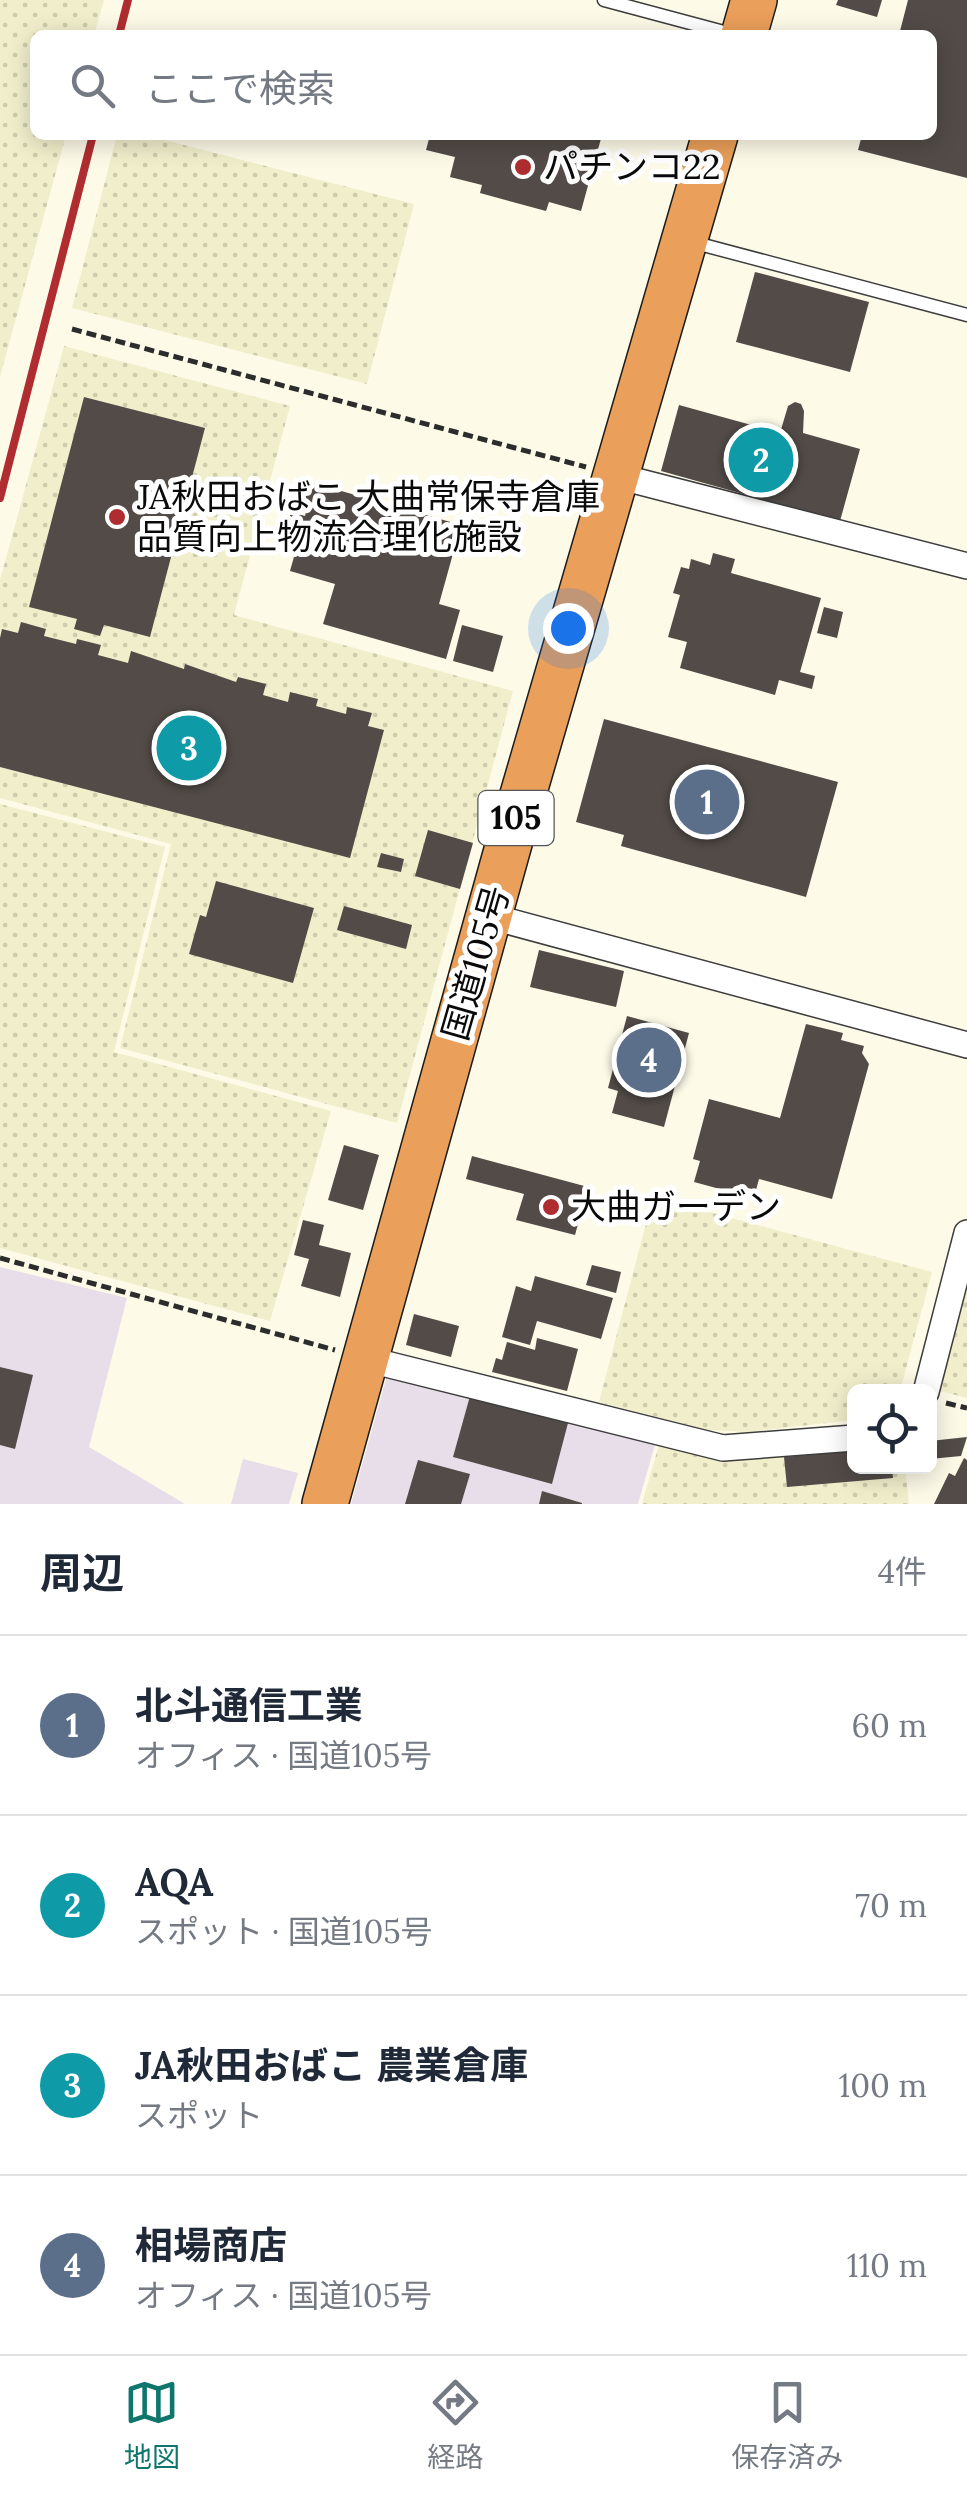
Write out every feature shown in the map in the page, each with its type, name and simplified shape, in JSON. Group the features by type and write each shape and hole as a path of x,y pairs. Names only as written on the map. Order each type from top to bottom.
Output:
{"highway":[{"path":"745,30 754,0"},
{"name":"国道105号","path":"326,1504 489,916 714,140"}],"street":[{"path":"618,476 967,566"},
{"path":"489,916 967,1046"},
{"path":"928,1384 967,1233"},
{"path":"366,1358 723,1448 847,1439"}],"lane":[{"path":"604,0 716,30"},
{"path":"685,240 967,315"}],"path":[{"path":"72,328 618,476"},
{"path":"0,1258 366,1358"}],"shaded area":[{"path":"0,0 104,0 95,30 30,30 30,140 65,140 0,377"},
{"path":"116,140 164,140 414,204 367,384 72,308"},
{"path":"64,346 290,406 234,615 513,691 397,1123 120,1048 171,844 0,798 0,580"},
{"path":"0,804 165,847 114,1052 331,1111 270,1321 0,1248"},
{"path":"653,1197 932,1272 902,1384 847,1384 847,1421 746,1432 709,1430 599,1402"},
{"path":"0,1267 127,1298 89,1447 185,1504 0,1504"},
{"path":"967,1285 967,1398 940,1391"},
{"path":"390,1365 657,1438 638,1504 351,1504"},
{"path":"660,1441 847,1445 847,1474 906,1474 909,1504 642,1504"},
{"path":"243,1459 298,1473 289,1504 231,1504"}],"building":[{"path":"838,0 882,0 877,17 836,5"},
{"path":"908,0 967,0 967,178 858,150 861,140 937,140 937,30 900,30"},
{"name":"パチンコ22","path":"429,140 601,140 581,211 549,202 546,211 480,193 482,185 450,177 455,157 426,150"},
{"path":"755,272 869,302 850,372 736,342"},
{"name":"JA秋田おばこ 大曲常保寺倉庫 品質向上物流合理化施設","path":"84,397 205,428 150,637 104,625 100,636 74,629 77,619 29,607"},
{"path":"795,402 804,411 803,433 860,449 840,521 661,471 679,405 780,433 788,406"},
{"path":"299,479 461,525 439,604 460,610 446,659 323,624 335,584 290,571 299,539 284,535 291,512 305,516 306,512 291,508"},
{"path":"713,553 735,559 731,573 821,598 800,672 815,676 812,689 779,680 775,695 680,668 687,642 668,637 680,595 673,593 681,567 689,569 691,559 710,565"},
{"path":"824,607 843,612 837,638 817,633"},
{"path":"21,622 46,629 44,636 101,645 98,655 128,663 131,651 236,682 238,677 266,684 263,695 288,702 290,692 318,699 316,706 346,714 347,707 372,713 368,726 384,730 350,858 0,767 0,638 2,629 18,633"},
{"path":"462,625 503,636 493,672 453,661"},
{"path":"604,719 838,782 806,897 621,846 624,835 576,822"},
{"path":"428,830 473,843 460,889 415,876"},
{"path":"381,853 404,859 401,872 377,867"},
{"path":"216,881 314,908 293,983 189,954 200,915 206,917"},
{"path":"344,906 412,925 406,949 337,930"},
{"path":"539,950 624,971 616,1007 530,987"},
{"path":"627,1016 689,1033 664,1127 612,1113 618,1091 608,1088"},
{"path":"806,1024 843,1033 841,1040 864,1046 862,1053 869,1064 832,1199 759,1179 756,1190 744,1187 742,1195 694,1182 700,1161 693,1159 709,1099 780,1118"},
{"path":"344,1145 379,1155 363,1210 328,1200"},
{"name":"大曲ガーデン","path":"472,1156 588,1187 575,1235 516,1220 524,1194 466,1179"},
{"path":"303,1220 324,1225 319,1245 351,1253 340,1297 301,1286 309,1259 294,1255"},
{"path":"592,1265 621,1272 616,1293 586,1285"},
{"path":"535,1276 613,1298 601,1339 537,1321 530,1345 502,1337 516,1286 531,1291"},
{"path":"414,1314 459,1326 451,1357 406,1345"},
{"path":"537,1338 578,1349 567,1391 492,1372 496,1358 502,1360 507,1342 535,1350"},
{"path":"0,1367 33,1375 15,1449 0,1445"},
{"path":"470,1396 568,1423 552,1484 453,1457"},
{"path":"967,1437 961,1456 937,1458 937,1440"},
{"path":"847,1452 847,1474 893,1474 893,1478 787,1487 784,1457"},
{"path":"964,1458 967,1504 934,1504 949,1473 955,1476"},
{"path":"418,1460 470,1474 461,1504 405,1504"},
{"path":"542,1491 582,1503 582,1504 539,1504"}],"railway":[{"path":"120,30 128,0"},
{"path":"0,498 92,140"}],"place":[{"name":"パチンコ22","path":"523,167"},
{"name":"AQA","path":"761,460"},
{"name":"JA秋田おばこ 大曲常保寺倉庫 品質向上物流合理化施設","path":"117,517"},
{"name":"JA秋田おばこ 農業倉庫","path":"189,748"},
{"name":"北斗通信工業","path":"707,802"},
{"name":"相場商店","path":"649,1060"},
{"name":"大曲ガーデン","path":"551,1207"}]}
